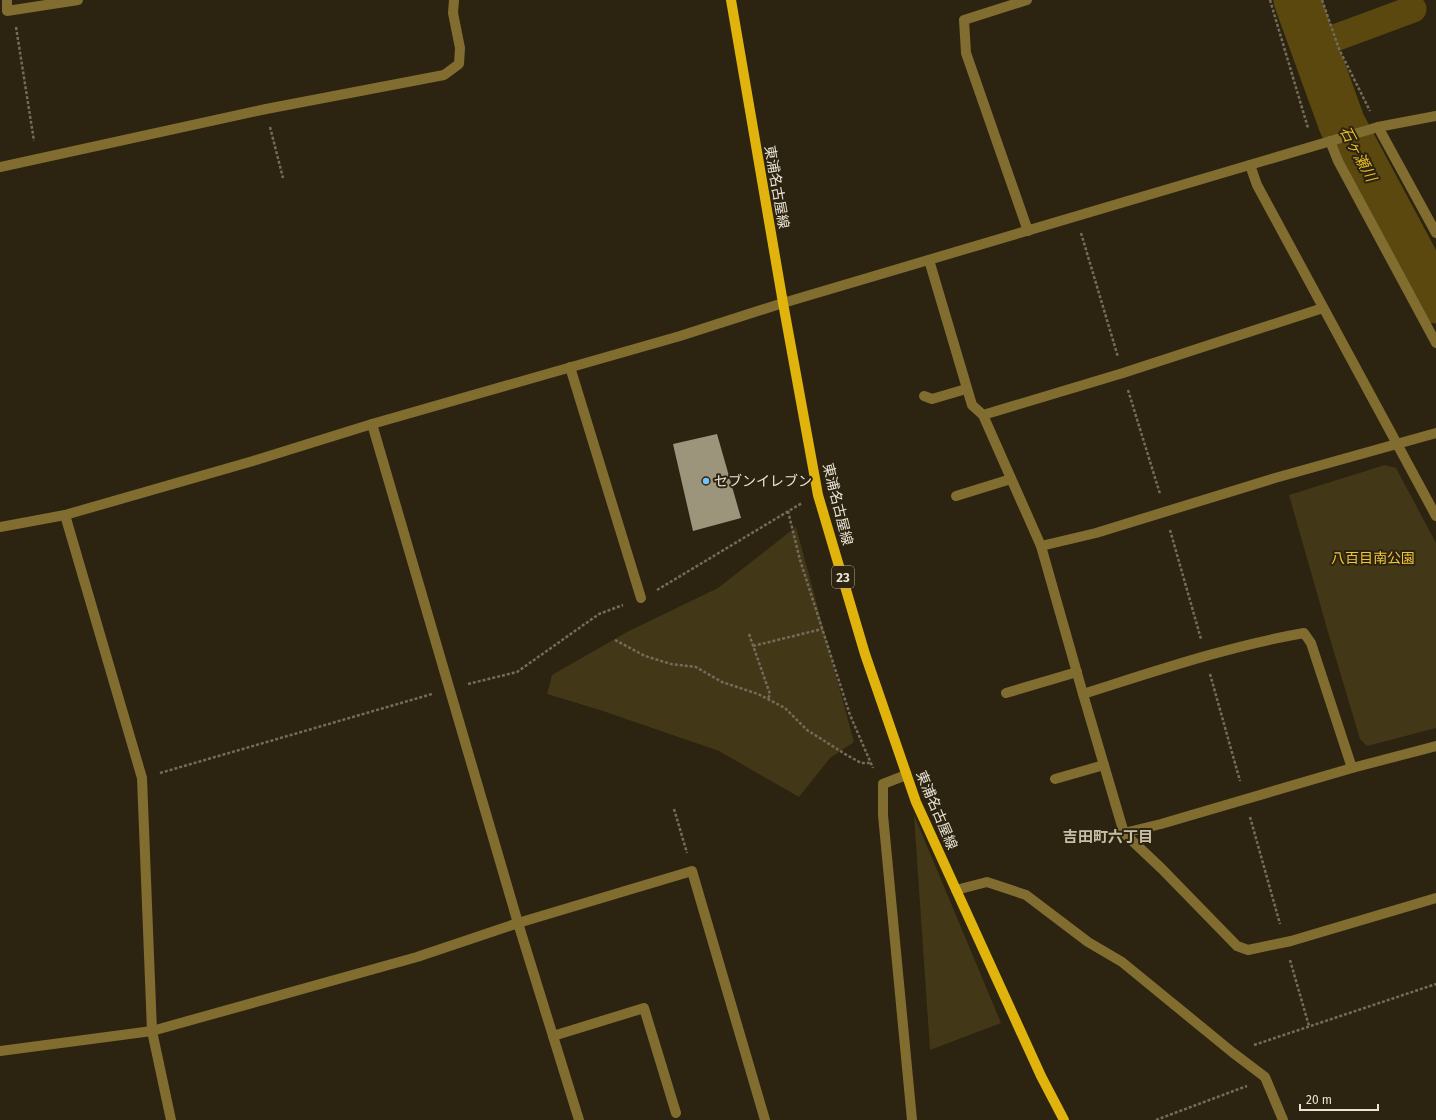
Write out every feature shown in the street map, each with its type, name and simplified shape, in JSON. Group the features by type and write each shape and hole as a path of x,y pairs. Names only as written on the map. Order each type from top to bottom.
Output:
{"main road":[{"name":"東浦名古屋線","path":"731,0 783,303 818,495 866,654 916,802 1040,1076 1064,1120"}],"street":[{"path":"6,0 7,11 78,0"},
{"path":"0,167 266,109 444,75 459,64 460,48 453,13 454,0"},
{"path":"1027,0 964,20 966,53 1028,231"},
{"path":"0,527 65,515 252,461 372,424 680,336 783,303 1378,127 1436,116"},
{"path":"1378,127 1436,233"},
{"path":"1330,141 1338,161 1436,343"},
{"path":"1250,165 1257,185 1436,516"},
{"path":"929,260 966,389 972,405 983,415 1041,546 1124,833 1162,869 1236,946 1248,950 1284,942 1436,898"},
{"path":"983,415 1123,373 1323,308"},
{"path":"570,367 641,598"},
{"path":"924,396 932,399 966,389"},
{"path":"372,424 518,923 579,1120"},
{"path":"1041,546 1096,533 1275,478 1436,433"},
{"path":"956,496 1011,479"},
{"path":"65,515 142,778 152,1031 171,1120"},
{"path":"1083,694 1205,656 1268,639 1304,633 1311,643 1352,768"},
{"path":"1006,693 1077,672"},
{"path":"1124,833 1161,824 1352,768 1436,746"},
{"path":"1055,779 1104,764"},
{"path":"906,775 883,784 883,816 912,1120"},
{"path":"0,1051 152,1031 417,957 518,923 692,871 765,1120"},
{"path":"956,890 987,882 1026,894 1088,942 1122,962 1265,1077 1283,1120"},
{"path":"553,1036 644,1008 676,1113"}],"path":[{"path":"1270,0 1313,146"},
{"path":"1322,0 1339,49 1378,127"},
{"path":"13,10 37,159"},
{"path":"266,109 282,178"},
{"path":"1076,216 1165,512 1284,942 1309,1026"},
{"path":"142,778 450,688 517,672 599,614 641,598 668,585 788,511 818,495"},
{"path":"788,511 800,560 850,715 870,763 883,784"},
{"path":"753,646 822,629"},
{"path":"750,634 770,694 768,699"},
{"path":"615,640 645,656 671,664 696,667 722,682 758,694 785,708 807,730 861,762 870,763"},
{"path":"674,809 692,871"},
{"path":"1232,1052 1436,984"},
{"path":"1156,1120 1251,1084 1265,1077"}],"green space":[{"name":"八百目南公園","path":"1385,465 1396,468 1436,543 1436,728 1367,746 1360,739 1289,495"},
{"path":"796,527 854,742 830,758 799,797 719,751 600,710 547,694 552,675 627,632 718,588"},
{"path":"914,815 1001,1023 930,1050"}],"building":[{"name":"セブンイレブン","path":"717,434 741,518 693,531 673,444"}],"waterway":[{"name":"石ヶ瀬川","path":"1297,0 1342,124 1436,300"},
{"path":"1313,46 1413,9"}],"place":[{"name":"セブンイレブン","path":"706,481"}],"district":[{"name":"吉田町六丁目","path":"1108,837"}]}
